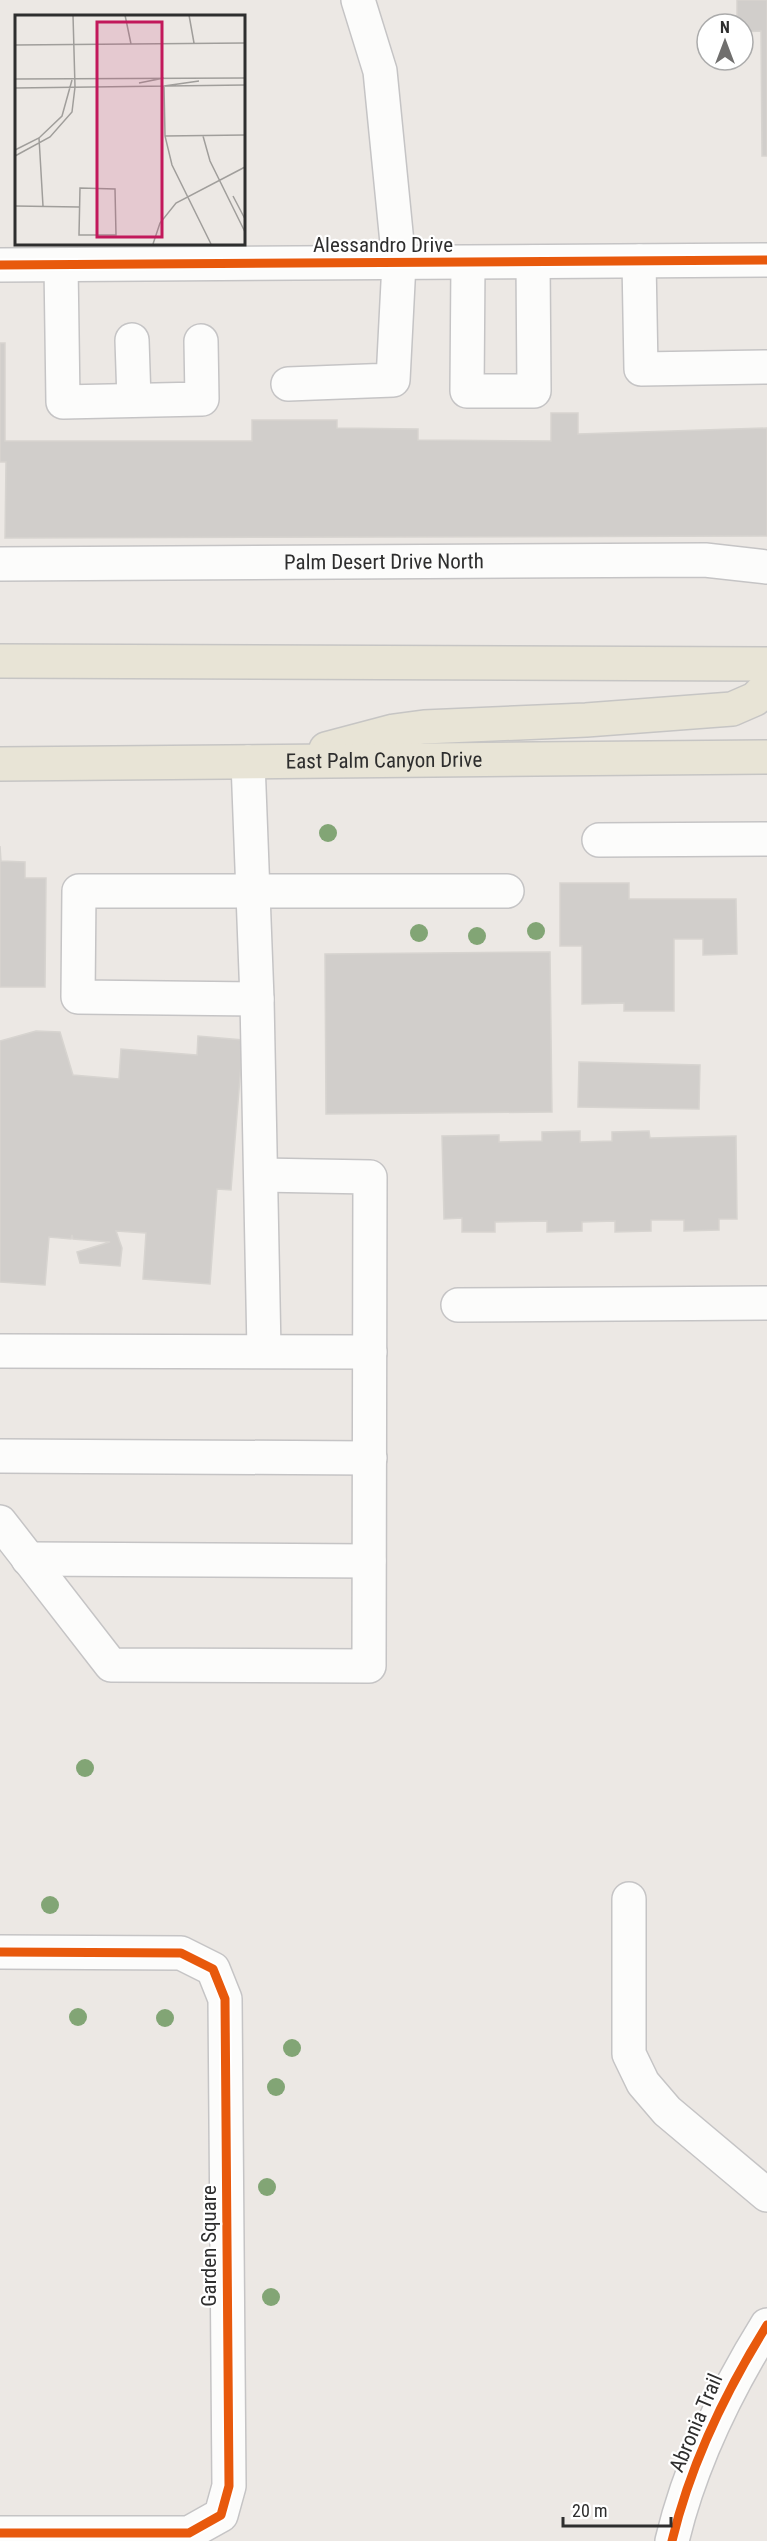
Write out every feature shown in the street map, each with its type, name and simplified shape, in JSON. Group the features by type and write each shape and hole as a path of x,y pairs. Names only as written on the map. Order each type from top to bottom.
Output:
{"main road":[{"path":"0,661 767,664"},
{"path":"290,761 347,742 423,727 586,720 732,709 755,699 767,687"},
{"name":"East Palm Canyon Drive","path":"0,764 767,757"}],"street":[{"path":"288,384 393,380 399,263 380,71 358,0"},
{"name":"Alessandro Drive","path":"0,265 767,260"},
{"path":"639,261 641,369 767,367"},
{"path":"468,263 467,391 534,391 533,262"},
{"path":"61,265 63,402 202,399 201,341"},
{"path":"132,340 134,400"},
{"name":"Palm Desert Drive North","path":"0,564 705,560 767,567"},
{"path":"248,762 257,999 264,1352"},
{"path":"599,840 767,839"},
{"path":"257,999 78,997 79,891 507,891"},
{"path":"0,1522 111,1665 369,1666 370,1177 261,1175"},
{"path":"458,1305 767,1303"},
{"path":"0,1351 370,1352"},
{"path":"0,1456 370,1458"},
{"path":"28,1559 369,1561"},
{"path":"629,1899 629,2054 643,2083 666,2112 767,2195"},
{"name":"Garden Square","path":"0,1952 181,1953 213,1969 225,1999 229,2486 221,2515 189,2533 0,2533"},
{"name":"Abronia Trail","path":"672,2541 678,2516 701,2453 740,2369 767,2325"}],"building":[{"path":"737,0 767,0 767,156 762,156 761,31 755,31 755,12 737,12"},
{"path":"0,343 5,343 5,441 252,441 252,420 337,420 337,428 418,429 418,440 551,441 551,413 578,413 578,434 767,428 767,536 5,538 6,462 0,462"},
{"path":"0,846 1,861 25,862 25,878 46,878 45,987 0,987"},
{"path":"560,883 629,883 629,899 736,899 737,954 703,955 703,939 674,939 674,1011 624,1011 624,1003 582,1004 582,946 560,946"},
{"path":"550,952 552,1112 326,1114 325,954"},
{"path":"36,1031 60,1032 73,1075 119,1079 121,1049 197,1055 198,1036 243,1040 231,1190 217,1189 210,1284 143,1279 146,1233 116,1231 122,1248 120,1266 80,1263 77,1252 110,1242 73,1239 72,1235 71,1239 49,1237 45,1285 0,1282 0,1041"},
{"path":"579,1062 700,1065 699,1109 578,1107"},
{"path":"580,1131 580,1142 612,1141 612,1132 649,1131 650,1138 736,1136 737,1219 719,1219 719,1230 684,1231 684,1220 651,1220 651,1231 615,1232 615,1221 582,1222 582,1231 547,1232 547,1221 495,1222 495,1232 462,1232 462,1218 444,1219 442,1136 499,1135 499,1142 542,1141 542,1132"}],"cycle path":[{"path":"0,265 767,260"},
{"path":"0,1952 181,1953 213,1969 225,1999 229,2486 221,2515 189,2533 0,2533"},
{"path":"672,2541 689,2484 711,2429 737,2376 767,2325"}]}
